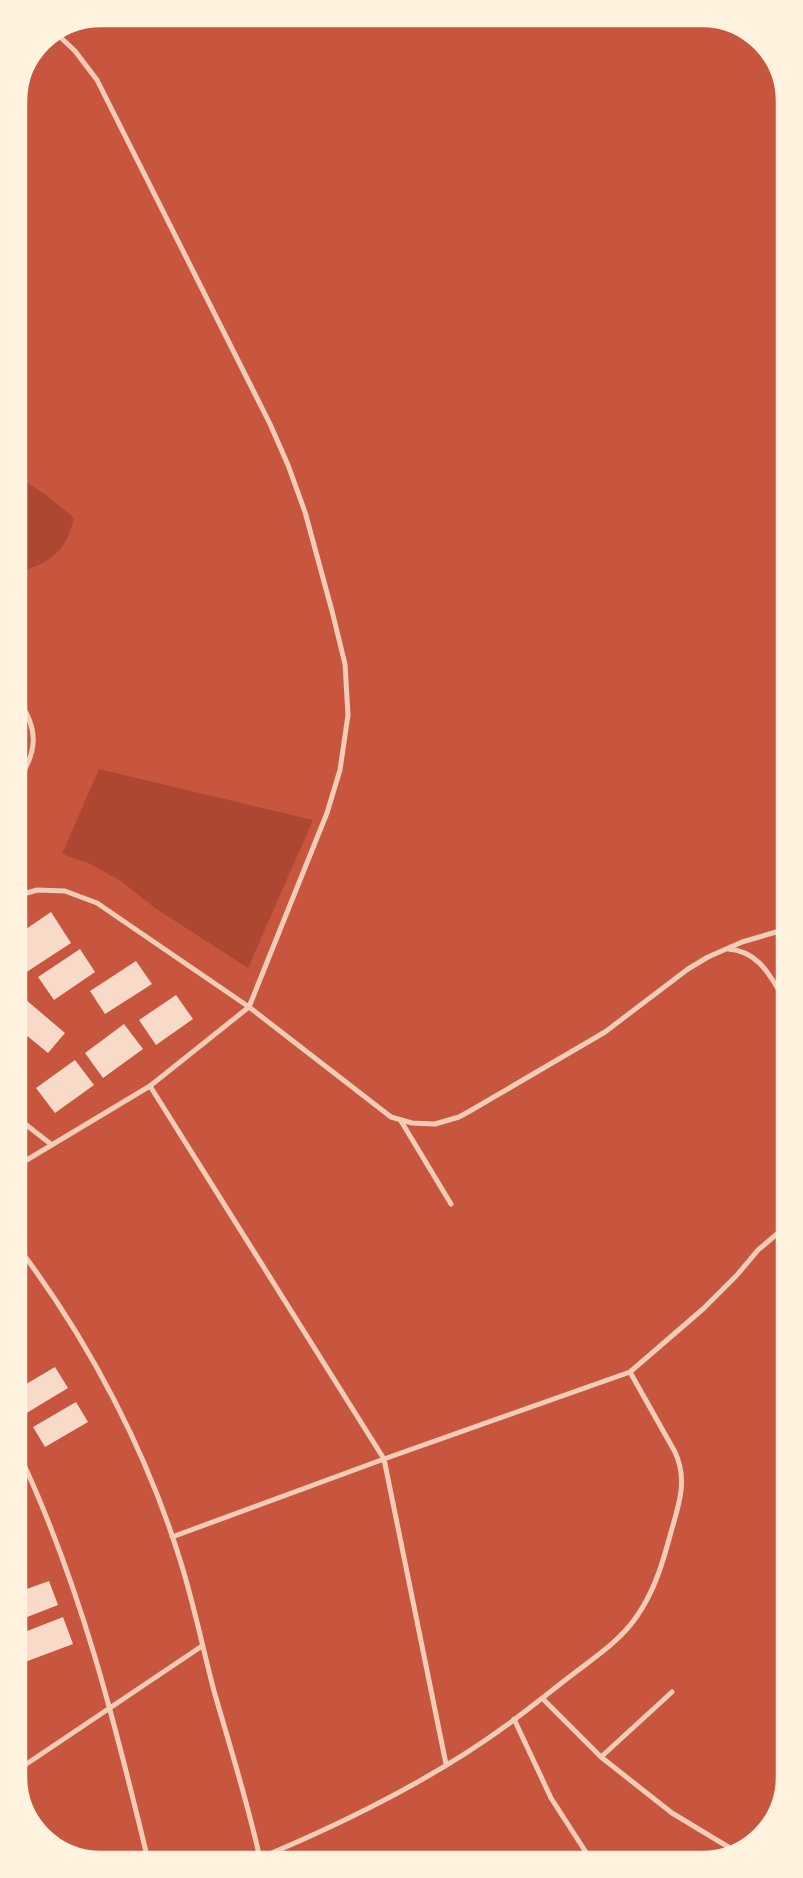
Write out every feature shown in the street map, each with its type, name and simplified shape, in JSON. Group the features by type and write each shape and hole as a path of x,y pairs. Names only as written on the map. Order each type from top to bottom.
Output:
{"street":[{"path":"26,1160 150,1086 249,1007 334,791 347,731 348,698 345,664 323,574 305,512 277,437 97,80 75,51 61,38"},
{"path":"26,715 31,725 34,742 31,759 26,768"},
{"path":"26,894 51,889 65,890 87,898 249,1007 391,1117 401,1121 429,1124 459,1117 605,1032 688,969 725,949 760,935 777,931"},
{"path":"725,949 743,951 759,960 777,988"},
{"path":"150,1086 384,1459 446,1764"},
{"path":"401,1121 451,1204"},
{"path":"26,1125 52,1145"},
{"path":"172,1537 384,1459 630,1372 702,1309 758,1250 777,1234"},
{"path":"26,1258 77,1333 103,1378 139,1454 172,1537 181,1563 258,1852"},
{"path":"275,1852 343,1821 446,1764 542,1698 615,1641 636,1617 654,1587 661,1569 681,1496 682,1474 680,1462 630,1372"},
{"path":"26,1470 67,1569 111,1706 146,1852"},
{"path":"26,1764 202,1646"},
{"path":"601,1757 672,1692"},
{"path":"542,1698 601,1757 672,1814 728,1847"},
{"path":"514,1719 551,1798 586,1852"}],"shaded area":[{"path":"26,482 45,494 74,518 67,538 56,554 26,570"},
{"path":"99,769 313,820 248,968 155,908 121,881 88,863 62,854"}],"building":[{"path":"51,912 71,943 26,972 26,929"},
{"path":"80,949 95,972 54,1000 38,977"},
{"path":"136,961 152,984 105,1014 90,991"},
{"path":"176,995 193,1019 156,1045 139,1020"},
{"path":"26,1000 65,1033 48,1053 26,1035"},
{"path":"124,1024 143,1049 103,1078 85,1053"},
{"path":"75,1060 94,1085 55,1113 36,1088"},
{"path":"55,1367 68,1388 26,1413 26,1384"},
{"path":"76,1402 88,1422 45,1447 33,1427"},
{"path":"49,1581 58,1605 26,1617 26,1589"},
{"path":"63,1617 73,1644 26,1662 26,1631"}]}
